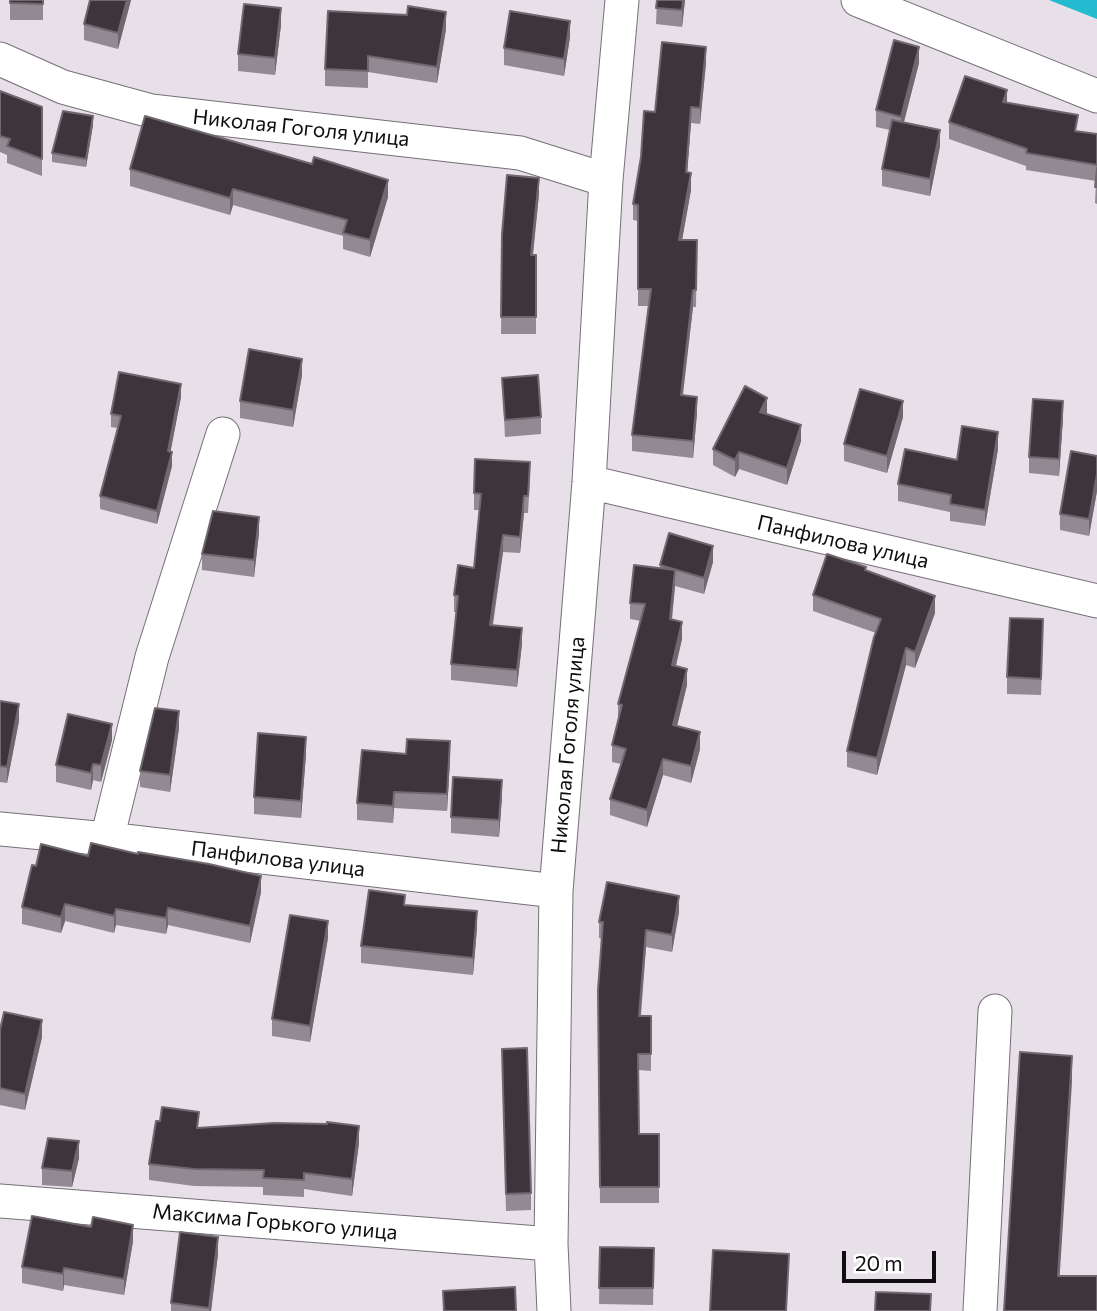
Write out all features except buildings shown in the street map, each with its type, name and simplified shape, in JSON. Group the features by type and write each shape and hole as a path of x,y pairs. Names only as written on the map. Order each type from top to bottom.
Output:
{"street":[{"name":"Николая Гоголя улица","path":"554,1311 551,1244 556,891 589,482 606,180 622,0"},
{"path":"858,0 1097,96"},
{"name":"Николая Гоголя улица","path":"0,60 63,87 151,111 520,153 606,180"},
{"path":"107,839 152,657 223,434"},
{"name":"Панфилова улица","path":"589,482 1097,601"},
{"name":"Панфилова улица","path":"0,828 556,891"},
{"path":"980,1311 995,1011"},
{"name":"Максима Горького улица","path":"0,1202 551,1244"}],"water":[{"path":"1049,0 1097,0 1097,19"}]}
